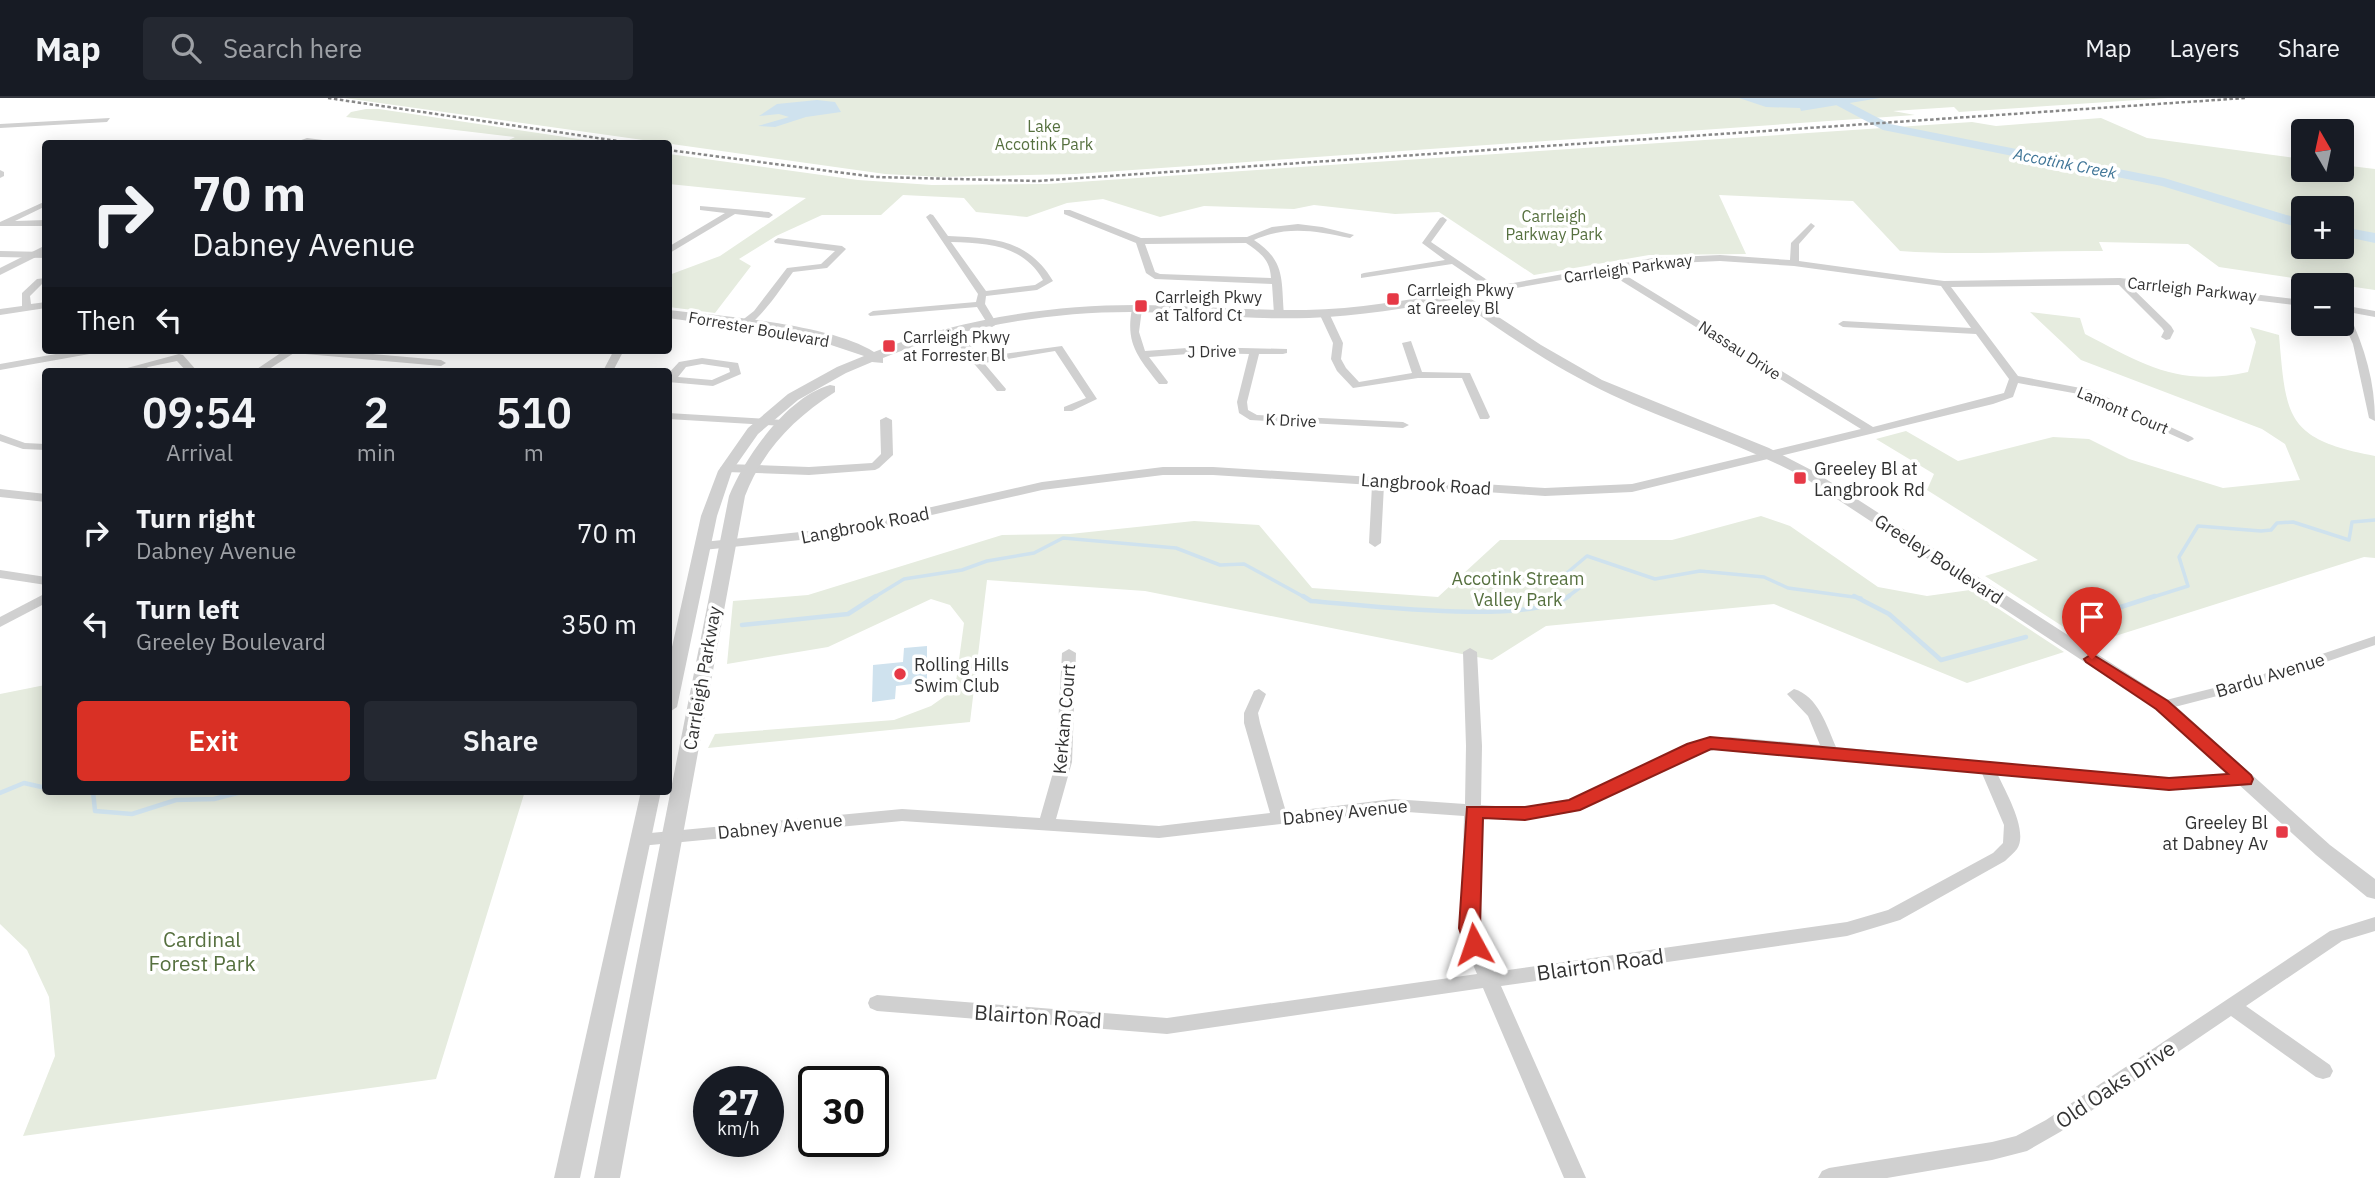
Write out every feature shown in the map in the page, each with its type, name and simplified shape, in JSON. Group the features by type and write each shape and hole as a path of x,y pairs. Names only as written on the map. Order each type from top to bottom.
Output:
{"street":[{"path":"0,126 107,120"},
{"path":"1,224 42,205"},
{"path":"703,208 769,215"},
{"path":"672,249 734,211"},
{"path":"1067,212 1140,241 1248,240 1270,229 1296,225 1350,235"},
{"path":"930,217 947,239 992,324"},
{"path":"1443,220 1426,243 1495,289"},
{"path":"1,224 42,223"},
{"path":"1794,263 1794,244 1811,226"},
{"path":"1270,229 1342,243"},
{"path":"873,314 981,299 1037,287 1048,281 1032,257 1011,245 984,240 947,239"},
{"path":"1248,240 1266,252 1275,267 1279,314"},
{"path":"739,327 757,313 790,270 824,266 842,249 778,241"},
{"path":"1140,241 1151,273 1158,277 1275,281"},
{"path":"0,248 42,248"},
{"path":"0,254 39,254"},
{"path":"0,272 39,254"},
{"name":"Carrleigh Parkway","path":"672,689 714,497 726,468 774,422 827,391 872,360 954,333 1063,313 1137,309 1324,313 1696,258 1794,263 1944,284 2120,281 2198,288 2291,301"},
{"path":"1364,276 1455,261"},
{"name":"Nassau Drive","path":"1609,269 1872,431"},
{"path":"27,308 25,295 42,281"},
{"path":"2120,281 2166,326 2169,331 2166,337"},
{"path":"1944,284 2014,379"},
{"name":"Greeley Boulevard","path":"1459,295 1537,350 1588,379 1654,409 1773,455 1810,475 2162,705 2375,891"},
{"path":"0,312 42,305"},
{"path":"1137,309 1132,332 1142,354 1163,382"},
{"path":"2354,311 2375,314"},
{"path":"1324,313 1338,343 1336,359 1341,369 1357,386 1418,375 1466,375 1484,416"},
{"name":"Forrester Boulevard","path":"672,315 739,327 872,360"},
{"name":"Forrester Boulevard","path":"672,322 739,327"},
{"path":"1843,324 1979,331"},
{"path":"954,333 1001,389"},
{"path":"2354,335 2375,418"},
{"path":"1407,342 1418,375"},
{"path":"976,361 1058,348 1092,400 1068,409"},
{"name":"K Drive","path":"1255,350 1242,402 1243,411 1254,418 1403,425"},
{"name":"J Drive","path":"1142,354 1283,351"},
{"path":"0,367 73,354"},
{"path":"264,368 286,354"},
{"path":"362,354 440,363"},
{"path":"141,368 179,357 189,368"},
{"path":"672,376 683,364 702,361 734,365 736,374 713,383 672,379"},
{"name":"Langbrook Road","path":"703,546 869,527 1042,486 1123,474 1213,471 1545,492 1602,491 1659,483 2001,399 2013,390 2014,379"},
{"name":"Lamont Court","path":"2014,379 2087,392 2188,439"},
{"path":"672,416 774,422"},
{"path":"726,468 808,471 876,466 887,455 886,420"},
{"name":"Carrleigh Parkway","path":"607,1178 737,496 748,469 774,422"},
{"path":"0,437 23,446 42,447"},
{"path":"1375,543 1378,481"},
{"path":"0,494 42,498"},
{"path":"0,573 42,580"},
{"path":"0,623 42,599"},
{"name":"Bardu Avenue","path":"2162,705 2251,683 2375,640"},
{"path":"1470,652 1474,811 1470,928 1575,1178"},
{"name":"Kerkam Court","path":"1046,826 1064,762 1069,653"},
{"path":"1259,694 1251,713 1252,723 1280,819"},
{"path":"1794,694 1815,715 1830,752"},
{"name":"Dabney Avenue","path":"640,840 902,815 1159,832 1393,805 1525,814 1573,806 1693,748 1710,743 2169,784 2244,779"},
{"name":"Blairton Road","path":"877,1003 1167,1026 1847,929 1894,915 1999,857 2011,845 2012,825 1987,767"},
{"path":"567,1178 650,795"},
{"name":"Old Oaks Drive","path":"1829,1178 2020,1144 2053,1126 2336,936 2375,924"},
{"path":"2231,1006 2323,1071"}],"green space":[{"name":"Lake Accotink Park","path":"344,98 2168,98 1959,112 1954,107 1893,111 1915,115 1075,174 940,177 885,174 672,144 672,140 643,140"},
{"path":"379,109 585,140 509,140 515,137 346,117 351,112"},
{"name":"Carrleigh Parkway Park","path":"2101,118 2147,138 2291,157 2291,182 2354,182 2354,166 2375,169 2375,290 2354,287 2354,273 2291,273 2291,278 2219,267 2188,244 2099,242 2103,251 1900,251 1853,201 1719,195 1746,254 1649,255 1534,275 1439,212 1395,214 1314,205 1294,209 1204,206 1160,217 1103,199 1067,203 1027,217 976,212 964,198 903,195 881,215 822,215 776,236 739,259 751,266 715,313 672,307 672,274 720,256 806,198 672,184 672,154 858,180 932,185 1048,184 1972,122 1996,126"},
{"path":"2030,312 2080,318 2085,334 2144,364 2181,375 2201,377 2248,372 2256,342 2250,327 2279,335 2284,387 2296,420 2307,432 2323,442 2375,456 2375,558 2364,557 2090,644 1985,576 2038,560 1927,490 1934,474 1876,439 1906,431 1958,461 2053,437 2089,439 2129,459 2223,488 2300,480 2285,444 2262,429 2081,360"},
{"name":"Accotink Stream Valley Park","path":"1761,516 1790,526 1878,587 1927,596 1970,590 2064,652 1967,683 1774,604 1546,626 1492,660 1145,591 987,580 970,722 708,748 715,734 894,720 931,706 955,689 964,623 950,605 931,599 828,647 727,664 733,601 808,595 1002,535 1070,534 1194,521 1259,525 1312,588 1438,597 1500,540 1672,540"},
{"name":"Cardinal Forest Park","path":"42,686 42,795 524,795 436,1079 23,1136 55,1056 49,997 27,950 0,924 0,694"}],"water":[{"path":"1739,98 1880,98 1801,111 1800,108 1766,107"},
{"path":"817,100 835,102 841,112 806,117 775,127 758,126 789,117 779,114 759,116 777,104"},
{"path":"927,646 927,682 896,686 895,699 872,702 873,665 903,662 904,648"}],"waterway":[{"name":"Accotink Creek","path":"1829,98 1857,109 1870,120 1887,127 2164,182 2291,221"},
{"name":"Accotink Creek","path":"2354,234 2375,238"},
{"path":"2150,598 2188,586 2179,557 2198,526 2261,531 2271,530 2277,523 2293,522 2349,540 2352,522 2375,520"},
{"path":"873,598 904,579 962,570 987,561 1034,553 1063,538 1176,548 1220,565 1244,564 1306,598"},
{"path":"1568,596 1582,586 1568,572 1587,556 1655,579 1700,571 1764,577 1788,588 1857,597"},
{"path":"742,625 848,614 876,596"},
{"path":"1303,596 1311,601 1484,612 1549,605 1568,596"},
{"path":"2071,623 2155,596"},
{"path":"1857,597 1861,598"},
{"path":"1857,597 1889,614 1941,660 2026,637"},
{"path":"0,793 24,783 42,787"},
{"path":"93,795 95,811 132,814 176,800 214,799 230,795"}],"railway":[{"path":"328,98 611,140"},
{"path":"672,151 875,177 1037,181 2245,98"}],"place":[{"name":"Carrleigh Pkwy at Greeley Bl","path":"1393,299"},
{"name":"Carrleigh Pkwy at Talford Ct","path":"1141,306"},
{"name":"Carrleigh Pkwy at Forrester Bl","path":"889,346"},
{"name":"Greeley Bl at Langbrook Rd","path":"1800,478"},
{"name":"Rolling Hills Swim Club","path":"900,674"},
{"name":"Greeley Bl at Dabney Av","path":"2282,832"}],"route":[{"path":"1474,944 1470,928 1474,811 1525,814 1573,806 1599,796 1693,748 1710,743 2169,784 2244,779 2162,705 2092,659"}]}
